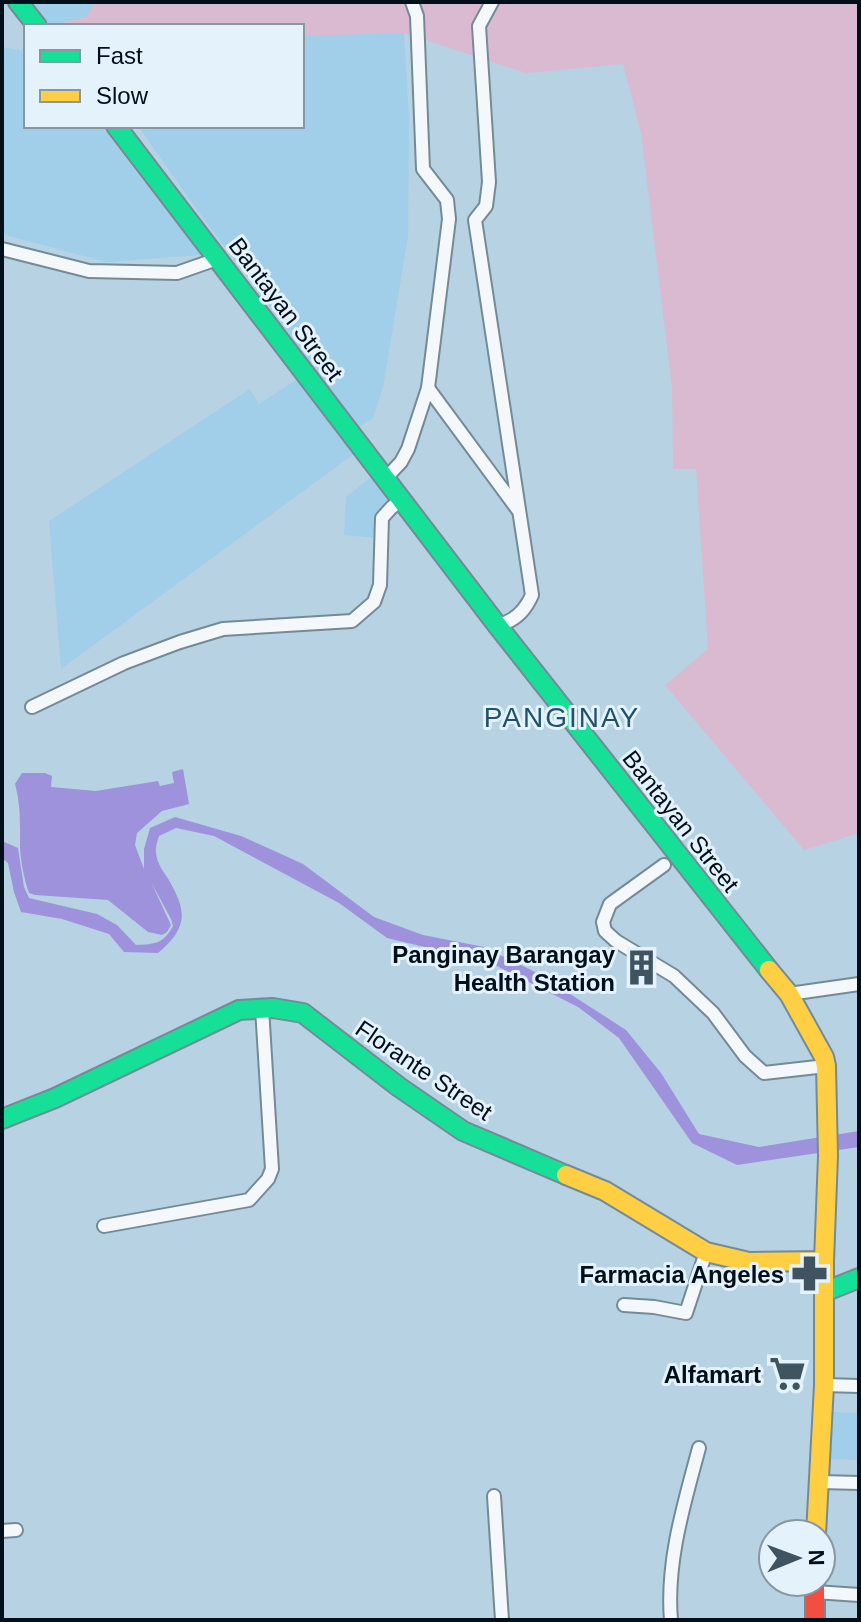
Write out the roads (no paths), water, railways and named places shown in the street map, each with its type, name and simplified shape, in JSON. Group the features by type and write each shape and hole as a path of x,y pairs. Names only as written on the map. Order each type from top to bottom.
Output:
{"main road":[{"path":"18,2 35,24"},
{"name":"Bantayan Street","path":"118,128 402,499 671,859 789,994 824,1057 828,1156 824,1385 817,1518"},
{"name":"Florante Street","path":"2,1119 55,1098 239,1010 273,1008 303,1013 399,1087 463,1131 605,1191 706,1252 749,1262 824,1261"},
{"path":"824,1292 859,1278"},
{"path":"815,1598 815,1620"}],"street":[{"path":"386,478 408,449 428,388 449,219 447,200 423,169 417,16 412,2"},
{"path":"492,2 479,26 489,182 486,206 475,220 532,595 526,608 508,623 497,625"},
{"path":"449,219 475,220"},
{"path":"2,249 89,271 177,273 217,259"},
{"path":"428,388 520,513"},
{"path":"32,707 124,663 223,629 352,621 374,602 380,585 382,518 402,499"},
{"path":"671,859 610,904 603,922 605,931 627,949 674,976 713,1013 745,1056 764,1073 826,1066"},
{"path":"789,994 859,984"},
{"path":"104,1226 249,1200 268,1179 272,1169 262,1008"},
{"path":"624,1305 686,1313 706,1252"},
{"path":"824,1385 859,1386"},
{"path":"671,1620 673,1565 681,1513 699,1448"},
{"path":"820,1482 859,1483"},
{"path":"494,1496 502,1620"},
{"path":"2,1531 16,1530"},
{"path":"837,1591 859,1595"}],"place":[{"name":"Panginay Barangay Health Station","path":"641,968"},
{"name":"Farmacia Angeles","path":"810,1274"},
{"name":"Alfamart","path":"787,1374"}],"district":[{"name":"PANGINAY","path":"562,717"}]}
